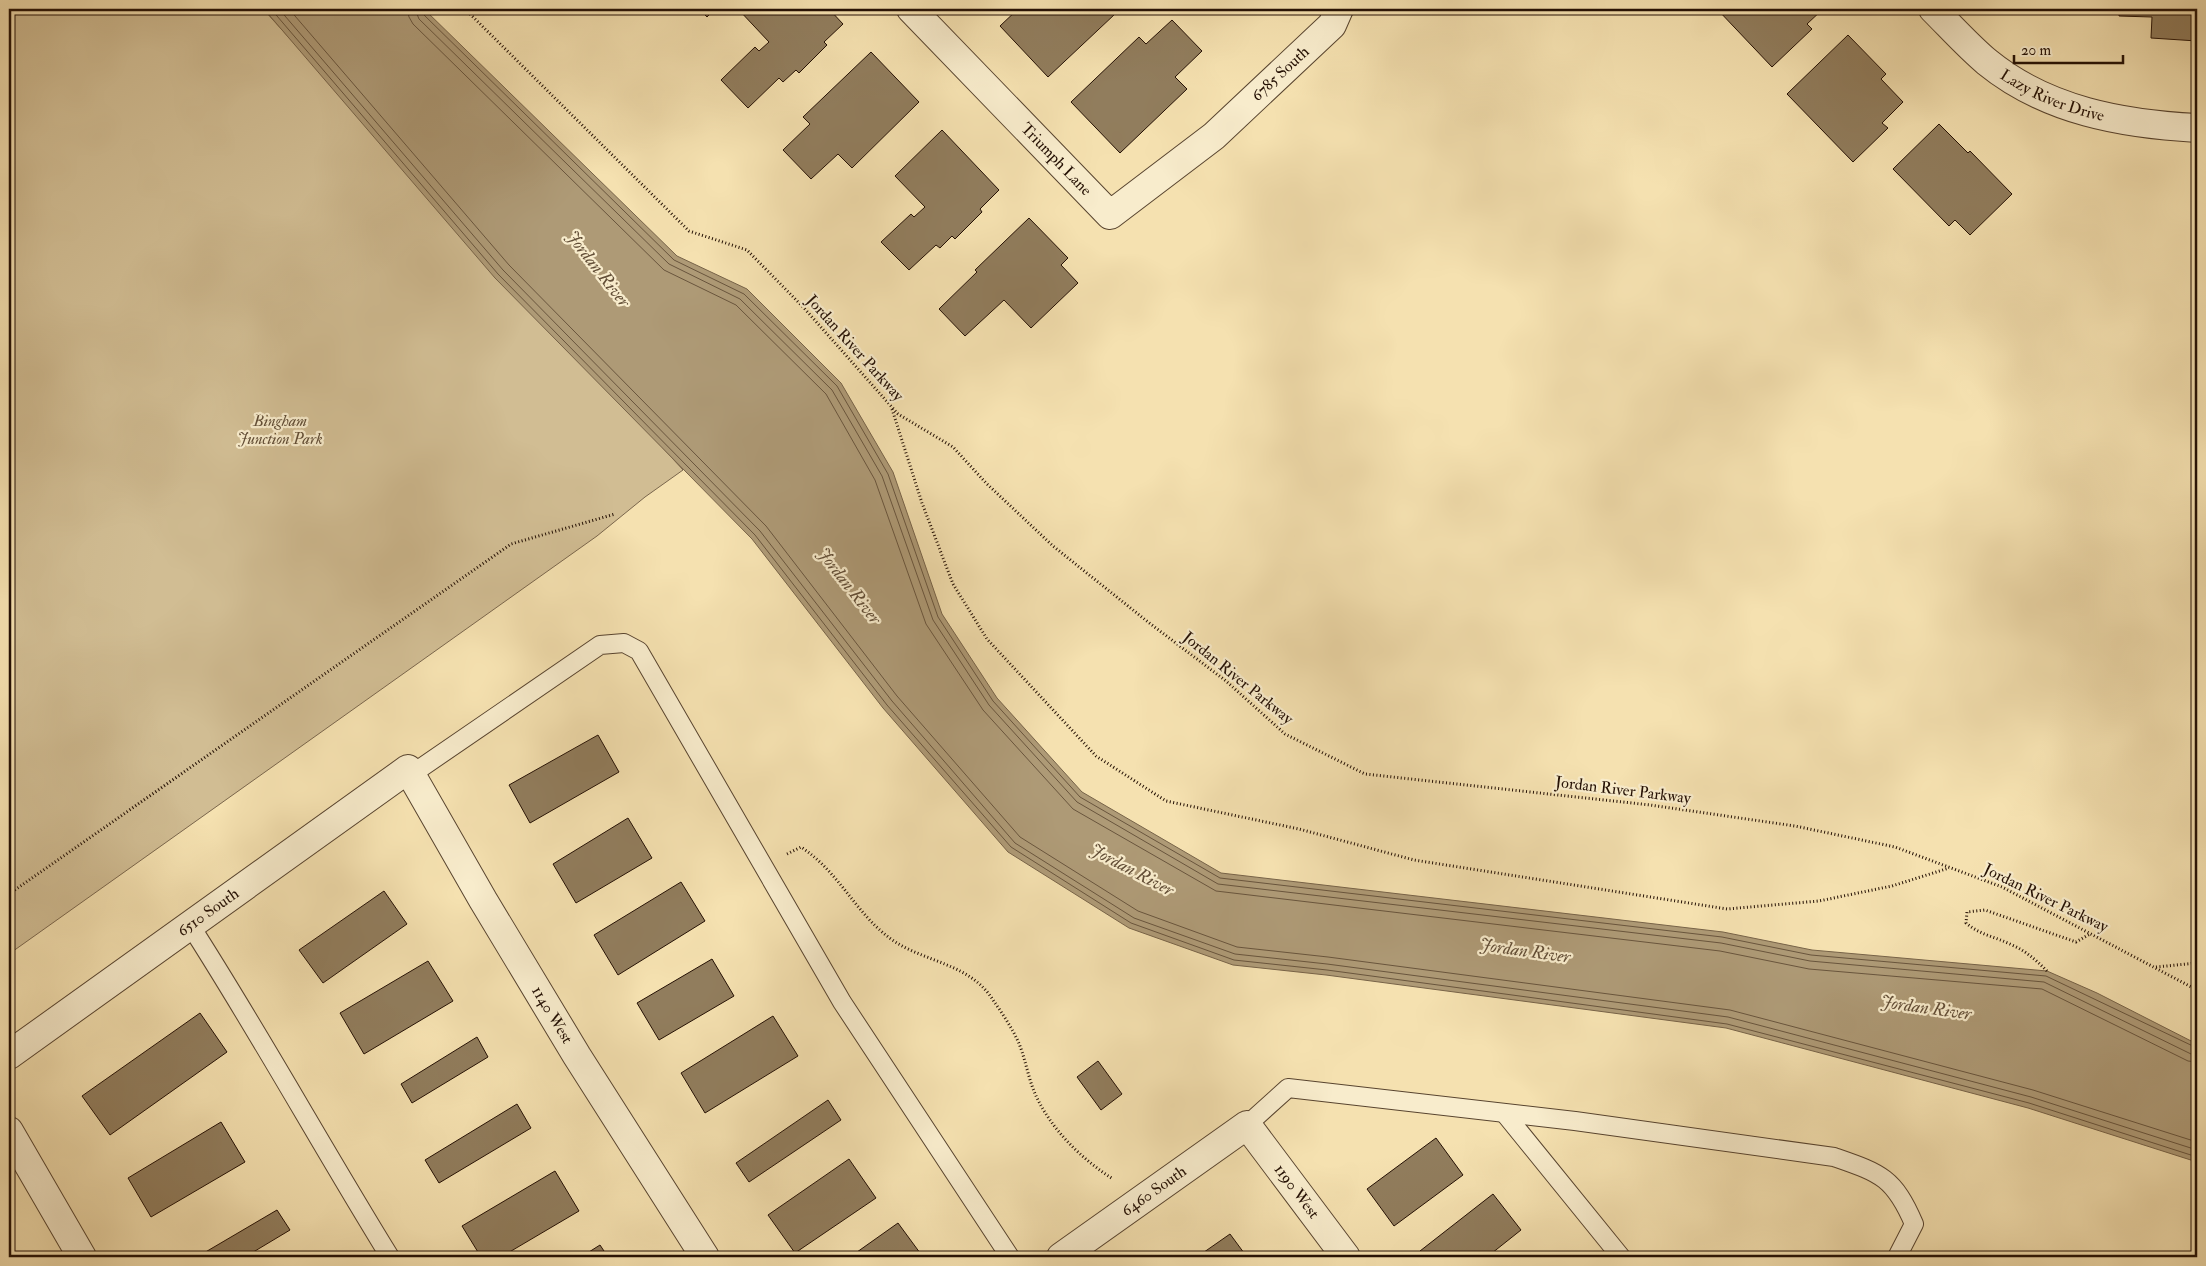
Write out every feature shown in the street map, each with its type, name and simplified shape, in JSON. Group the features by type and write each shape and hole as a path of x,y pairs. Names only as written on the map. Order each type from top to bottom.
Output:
{"street":[{"name":"Triumph Lane","path":"911,9 1110,215 1214,136"},
{"name":"6785 South","path":"1214,136 1332,25 1339,9"},
{"name":"Lazy River Drive","path":"1933,9 1988,63 2016,82 2049,98 2082,112 2118,120 2197,128"},
{"name":"6510 South","path":"9,1055 190,925 410,772"},
{"name":"1140 West","path":"410,772 483,900 577,1056 705,1257"},
{"name":"6460 South","path":"1061,1257 1247,1125"},
{"name":"1190 West","path":"1247,1125 1346,1257"},
{"path":"9,1131 82,1257"}],"lane":[{"path":"410,772 600,645 624,643 639,651 842,1002 1010,1257"},
{"path":"190,925 241,1005 390,1257"},
{"path":"1247,1125 1288,1088 1834,1157 1866,1168 1885,1179 1902,1198 1914,1224 1897,1257"},
{"path":"1505,1114 1621,1257"}],"path":[{"name":"Jordan River Parkway","path":"465,9 689,231 747,250 804,308 898,414 954,447 986,483 1053,546 1226,681 1285,734 1365,774 1650,805 1795,826 1895,847 2002,887 2197,990"},
{"path":"891,406 922,503 954,584 988,639 1096,756 1166,801 1299,829 1414,860 1727,909 1819,901 1892,886 1949,868"},
{"path":"9,894 511,544 615,514"},
{"path":"764,869 783,856 801,848 814,856 837,878 863,914 896,942 973,976 991,996 1017,1039 1038,1100 1057,1128 1088,1162 1121,1184 1148,1196"},
{"path":"2047,971 2032,957 2012,944 1976,932 1966,923 1967,912 1985,910 2076,942 2091,934"},
{"path":"2155,967 2197,963"}],"green space":[{"name":"Bingham Junction Park","path":"9,9 263,9 683,470 645,497 597,536 9,954"}],"water":[{"name":"Jordan River","path":"264,9 424,9 677,256 747,289 841,383 893,472 942,614 997,698 1082,792 1221,873 1723,932 1812,950 2047,971 2097,993 2197,1044 2197,1162 2028,1108 1726,1028 1326,975 1233,965 1129,928 1008,852 883,708 752,539 495,278"}],"building":[{"path":"699,9 715,9 707,17"},
{"path":"738,9 829,9 843,24 824,42 827,45 799,73 796,70 783,82 779,78 748,108 721,80 755,47 759,51 769,42"},
{"path":"1018,9 1110,9 1115,14 1048,77 1000,26"},
{"path":"1717,9 1823,9 1807,24 1812,29 1772,67"},
{"path":"2119,9 2197,9 2197,41 2151,38 2152,17 2119,16"},
{"path":"1172,20 1202,51 1175,77 1187,89 1120,153 1071,102 1139,37 1146,44"},
{"path":"1848,35 1886,74 1881,79 1903,102 1882,123 1888,128 1853,162 1787,94"},
{"path":"871,52 919,102 852,168 838,154 811,179 783,150 810,124 803,117"},
{"path":"1939,124 1968,153 1970,151 2012,194 1970,235 1955,220 1949,226 1893,169"},
{"path":"942,130 999,190 980,209 982,212 955,239 952,236 940,248 936,245 909,270 881,242 911,214 914,217 925,207 895,176"},
{"path":"1029,218 1068,258 1061,265 1078,283 1031,328 1004,300 965,336 939,309 977,272 975,270"},
{"path":"598,735 619,772 530,823 509,785"},
{"path":"628,818 652,858 576,903 553,864"},
{"path":"681,882 705,921 618,975 594,935"},
{"path":"384,891 407,924 323,983 299,950"},
{"path":"712,959 734,996 659,1040 637,1003"},
{"path":"428,961 453,1001 364,1054 340,1013"},
{"path":"200,1013 227,1052 110,1135 82,1096"},
{"path":"773,1016 798,1056 705,1113 681,1073"},
{"path":"477,1037 488,1057 412,1103 401,1084"},
{"path":"1098,1061 1122,1094 1101,1110 1077,1077"},
{"path":"828,1100 841,1120 749,1182 736,1163"},
{"path":"517,1104 531,1128 439,1183 425,1160"},
{"path":"221,1122 245,1162 151,1217 128,1178"},
{"path":"1436,1138 1463,1175 1394,1226 1367,1189"},
{"path":"849,1159 876,1198 795,1253 768,1215"},
{"path":"555,1171 579,1211 501,1257 481,1257 462,1226"},
{"path":"1493,1194 1521,1230 1487,1257 1425,1257 1420,1251"},
{"path":"277,1210 290,1230 245,1257 197,1257"},
{"path":"898,1223 923,1257 850,1257"},
{"path":"1230,1234 1247,1257 1197,1257"},
{"path":"600,1245 608,1257 581,1257"}]}
